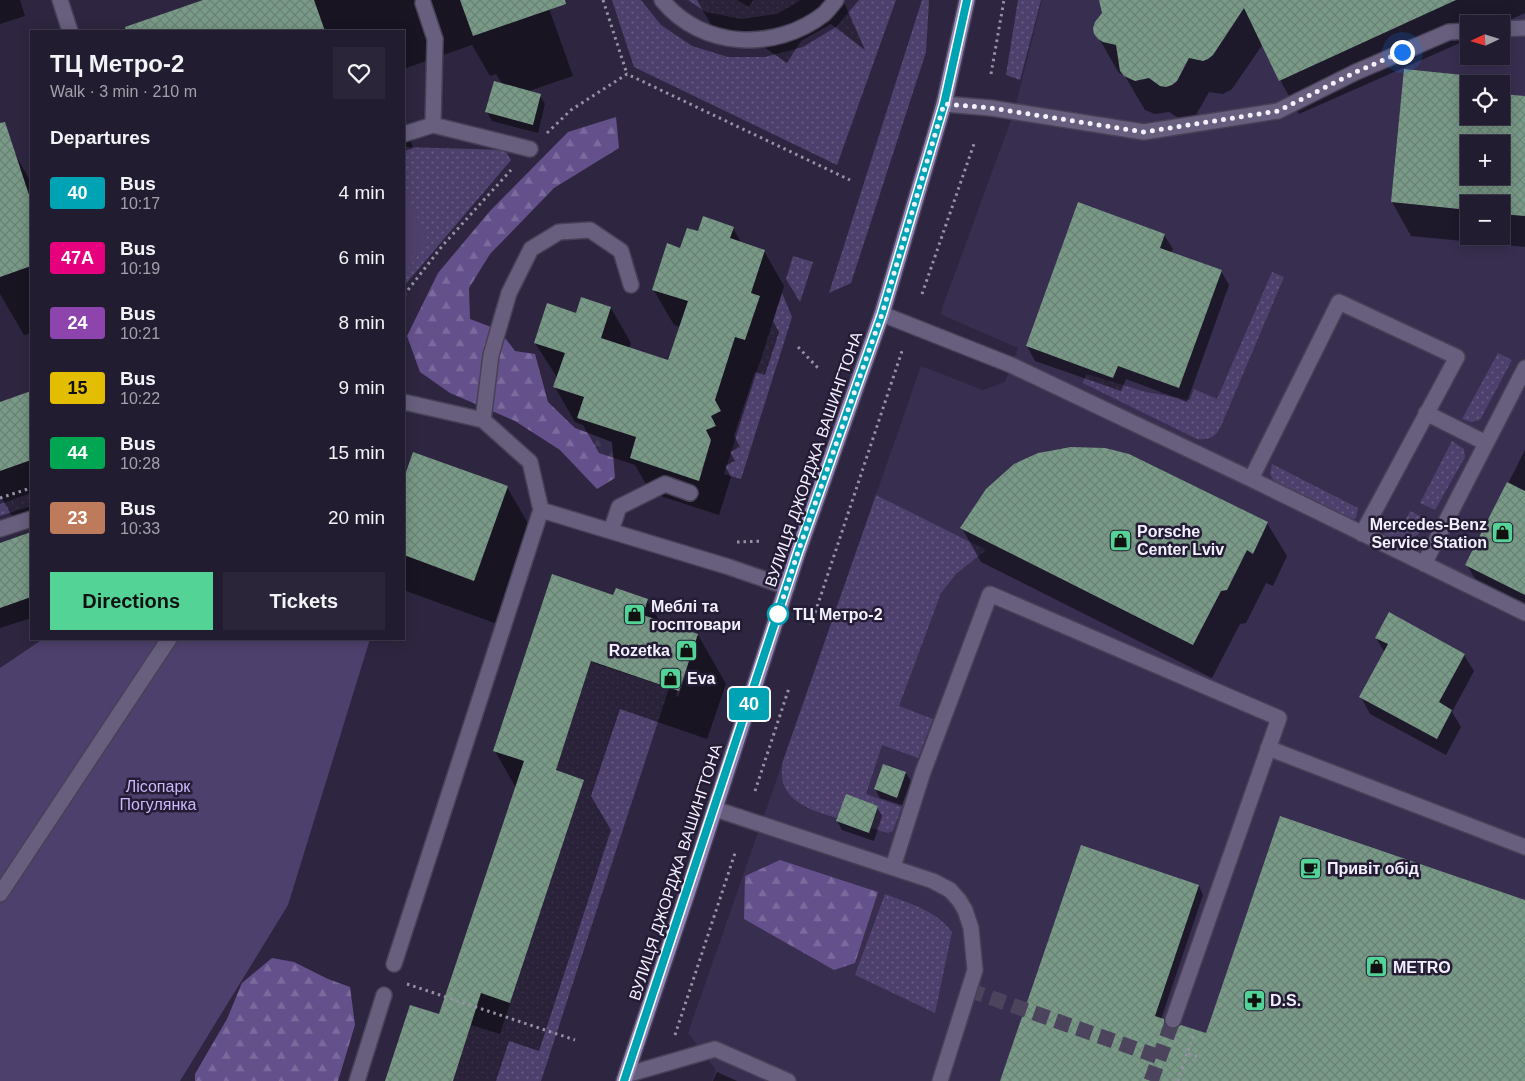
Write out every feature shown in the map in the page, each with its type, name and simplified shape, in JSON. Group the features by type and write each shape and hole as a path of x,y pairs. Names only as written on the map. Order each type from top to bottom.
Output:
{"main road":[{"name":"ВУЛИЦЯ ДЖОРДЖА ВАШИНГТОНА","path":"625,1078 787,587 882,314 944,104 967,0"}],"street":[{"path":"60,0 70,30"},
{"path":"662,0 672,12 700,30 730,39 763,40 796,31 824,14 836,0"},
{"path":"423,3 435,39 433,125"},
{"path":"1510,29 1525,28"},
{"path":"944,104 991,108 1144,132 1278,111 1356,72 1449,32 1460,31"},
{"path":"405,134 433,125 530,149"},
{"path":"483,420 492,355 508,293 531,249 559,232 590,230 621,251 631,285"},
{"path":"1252,479 1339,302 1457,357 1362,534"},
{"path":"882,314 912,324 1011,365 1252,479 1525,613"},
{"path":"1424,564 1525,368"},
{"path":"394,964 541,510 530,462 483,420 405,402"},
{"path":"1426,414 1486,443"},
{"path":"611,531 619,508 665,484 690,493"},
{"path":"541,510 787,587"},
{"path":"0,529 30,519"},
{"path":"893,867 923,772 990,594 1279,718 1173,1020"},
{"path":"0,894 168,640"},
{"path":"1268,748 1525,847"},
{"path":"714,809 933,881 950,890 959,900 965,910 970,928 975,970 940,1081"},
{"path":"358,1081 384,995"},
{"path":"625,1078 715,1049 788,1081"}],"path":[{"path":"603,0 627,74 850,180"},
{"path":"991,74 1004,0"},
{"path":"405,294 443,245 530,149 571,110 627,74"},
{"path":"922,294 975,141"},
{"path":"811,625 905,342"},
{"path":"798,347 818,368"},
{"path":"0,498 30,488"},
{"path":"738,542 763,541"},
{"path":"755,790 789,688"},
{"path":"675,1036 734,853"},
{"path":"399,981 575,1040"},
{"path":"1178,1081 1187,1053"}],"shaded area":[{"path":"1042,0 1525,0 1525,1081 712,1081 716,1070 688,1033 921,366 983,390 1005,382 1018,348 940,314 1014,112"}],"green space":[{"path":"612,0 641,0 661,25 692,46 728,57 765,57 803,47 836,27 859,0 896,0 837,165 634,67"},
{"path":"688,0 737,0 749,7 753,0 801,0 777,14 741,19 706,12"},
{"path":"922,0 929,0 926,52 851,283 829,293"},
{"path":"1018,0 1041,0 1020,80 1006,75"},
{"path":"616,117 619,148 554,188 490,254 469,288 470,319 499,330 515,351 535,354 548,402 575,428 612,442 615,478 597,489 560,450 515,421 450,393 420,372 407,336 438,273 490,211 568,132"},
{"path":"405,147 505,150 511,160 405,285"},
{"path":"405,190 429,242 405,272"},
{"path":"793,256 813,262 800,302 786,279"},
{"path":"1272,272 1284,277 1221,426 1212,437 1197,439 1083,383 1086,374 1146,392 1190,400 1194,389 1217,399"},
{"path":"782,293 792,317 741,479 724,474"},
{"path":"1498,353 1512,360 1480,420 1471,422 1462,419"},
{"path":"1452,441 1464,449 1465,457 1435,510 1420,503"},
{"path":"1272,464 1358,508 1356,518 1348,521 1277,486 1270,474"},
{"path":"30,493 30,506 0,516 0,504"},
{"path":"876,495 986,550 956,574 941,593 899,706 933,719 918,758 882,745 866,794 902,807 893,831 888,833 871,828 878,806 846,795 837,818 826,815 796,800 784,785 782,774 783,761"},
{"path":"1410,511 1430,521 1420,533 1404,542 1382,539 1389,524 1401,530"},
{"name":"Лісопарк Погулянка","path":"42,640 370,640 288,905 180,1081 0,1081 0,668"},
{"path":"591,662 669,688 541,1081 453,1081 471,1025 500,1034 584,780 556,770"},
{"path":"780,860 878,892 855,963 834,970 744,919 745,876"},
{"path":"885,894 930,913 946,924 952,932 935,1013 855,975"},
{"path":"272,958 294,962 328,979 350,987 355,1025 338,1081 195,1081 195,1074 227,1019 242,983"}],"building":[{"path":"203,0 314,0 325,30 126,30 125,27"},
{"path":"460,0 565,0 566,4 473,36"},
{"path":"1099,0 1456,0 1279,81 1244,8 1213,55 1203,61 1189,58 1177,81 1166,87 1160,86 1149,78 1135,81 1124,76 1120,71 1116,45 1103,42 1094,34 1095,22 1102,13"},
{"path":"1404,69 1463,75 1460,75 1460,125 1510,125 1510,95 1525,96 1525,216 1510,215 1510,195 1460,195 1460,209 1391,202"},
{"path":"494,81 541,94 533,125 485,112"},
{"path":"5,122 30,198 30,266 0,277 0,123"},
{"path":"1078,202 1165,234 1160,248 1222,270 1179,388 1118,366 1113,378 1026,346"},
{"path":"703,216 734,227 730,238 765,250 751,293 760,296 745,340 735,337 715,400 721,411 711,416 716,426 706,430 711,440 699,481 630,458 636,437 577,418 584,397 553,387 565,353 534,343 547,303 576,313 581,297 611,307 601,338 668,360 688,301 652,290 667,243 680,248 687,228 698,231"},
{"path":"30,391 30,460 0,471 0,402"},
{"name":"Porsche Center Lviv","path":"1071,447 1105,448 1129,454 1268,522 1253,554 1247,550 1227,590 1221,591 1193,645 960,528 986,489 1014,464 1038,453"},
{"path":"413,452 508,486 474,581 405,555 405,475"},
{"name":"Mercedes-Benz Service Station","path":"1507,482 1525,491 1525,595 1465,565"},
{"path":"30,532 30,597 0,608 0,543"},
{"path":"552,574 613,595 616,588 648,599 643,615 698,634 679,691 591,661 556,770 584,780 510,1003 481,993 453,1081 385,1081 410,1005 439,1014 524,761 493,751"},
{"path":"1389,612 1465,654 1439,702 1452,710 1437,739 1359,697 1388,644 1375,638"},
{"path":"883,764 906,772 897,798 874,789"},
{"path":"846,794 878,806 869,833 836,821"},
{"name":"METRO","path":"1280,816 1525,900 1525,1081 1000,1081 1081,845 1199,885 1155,1016 1164,1019 1166,1026 1170,1029 1175,1029 1181,1025 1206,1033"}],"tunnel":[{"path":"969,990 1159,1057"},
{"path":"1151,1081 1173,1020"}],"bus line":[{"name":"40","path":"624,1081 798,552 882,314 944,104 967,0"}],"place":[{"name":"Mercedes-Benz Service Station","path":"1503,533"},
{"name":"Porsche Center Lviv","path":"1121,540"},
{"name":"ТЦ Метро-2","path":"778,614"},
{"name":"Меблі та госптовари","path":"635,615"},
{"name":"Rozetka","path":"686,650"},
{"name":"Eva","path":"671,678"},
{"name":"Привіт обід","path":"1311,868"},
{"name":"METRO","path":"1377,967"},
{"name":"D.S.","path":"1254,1000"}],"route":[{"path":"778,614 882,314 944,104 991,108 1144,132 1278,111 1356,72 1402,52"}]}
